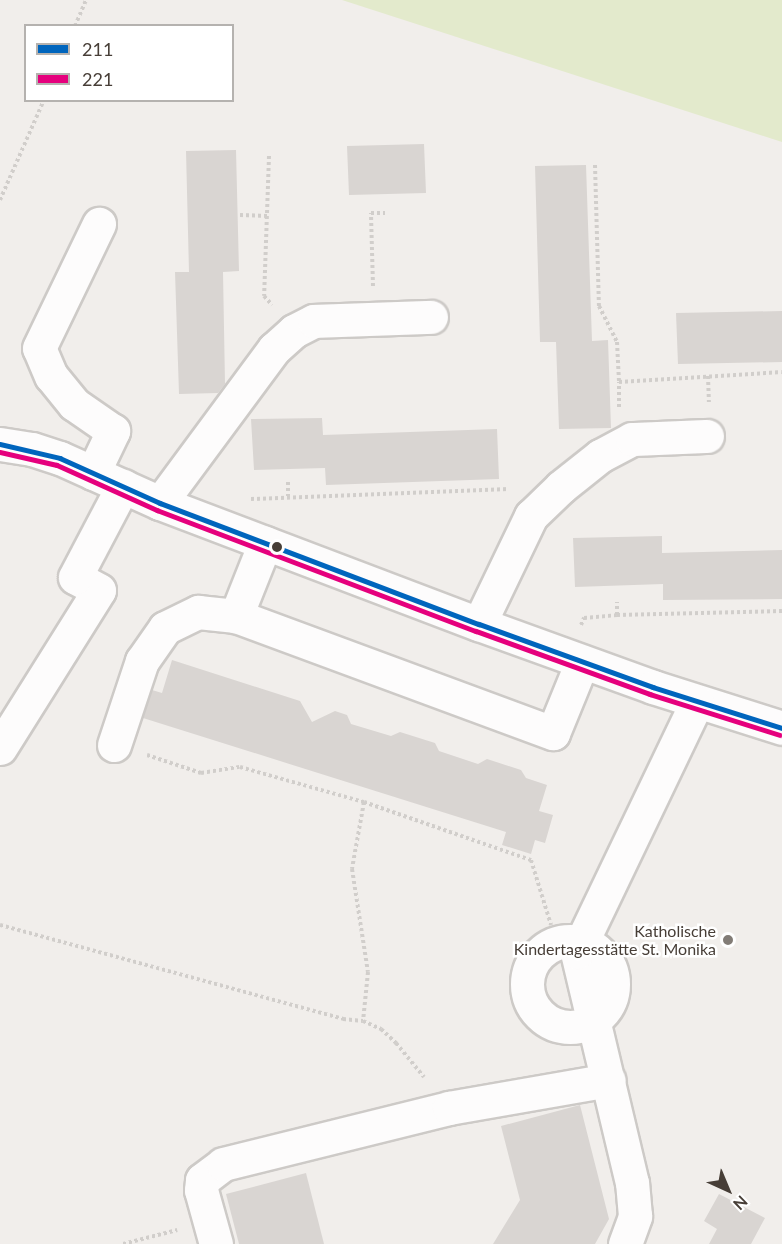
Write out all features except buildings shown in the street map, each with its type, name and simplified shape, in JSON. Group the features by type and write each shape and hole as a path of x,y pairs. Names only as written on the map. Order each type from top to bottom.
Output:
{"street":[{"path":"93,473 113,431 74,404 51,376 39,348 99,224"},
{"path":"160,503 274,349 294,331 314,321 430,317"},
{"path":"479,624 531,516 561,487 618,445 632,439 707,436"},
{"path":"0,444 32,449 160,503 479,624 697,702 782,728"},
{"path":"0,748 99,590 75,577 123,486"},
{"path":"236,616 252,538"},
{"path":"114,745 142,661 165,628 198,612 236,616 553,733 575,659"},
{"path":"568,943 596,949 607,961 613,977 613,993 605,1009 593,1021 578,1026 560,1026 545,1018 534,1006 528,991 528,973 536,958 568,943 697,702"},
{"path":"593,1021 632,1183 635,1216 625,1244"},
{"path":"213,1232 201,1190 202,1180 222,1164 449,1108 609,1080"}],"path":[{"path":"76,24 86,0"},
{"path":"0,200 43,102"},
{"path":"269,156 264,296 294,331"},
{"path":"596,165 599,306 617,342 618,445"},
{"path":"375,319 371,213 385,213"},
{"path":"240,215 267,216"},
{"path":"619,382 782,372"},
{"path":"288,482 288,496"},
{"path":"252,538 252,497 561,487"},
{"path":"617,602 617,615"},
{"path":"575,659 584,618 617,615 782,611"},
{"path":"114,745 201,772 240,767 364,802 531,860 568,943"},
{"path":"363,1021 368,972 352,869 364,802"},
{"path":"0,925 343,1019 363,1021 381,1029 396,1043 449,1108"},
{"path":"123,1244 213,1232"}],"green space":[{"path":"342,0 782,0 782,142"}],"transit line":[{"name":"211","path":"0,444 60,458 160,503 479,624 653,687 782,728"},
{"name":"221","path":"0,452 57,465 157,510 476,631 650,694 780,735"}],"place":[{"name":"Katholische Kindertagesstätte St. Monika","path":"728,940"}]}
